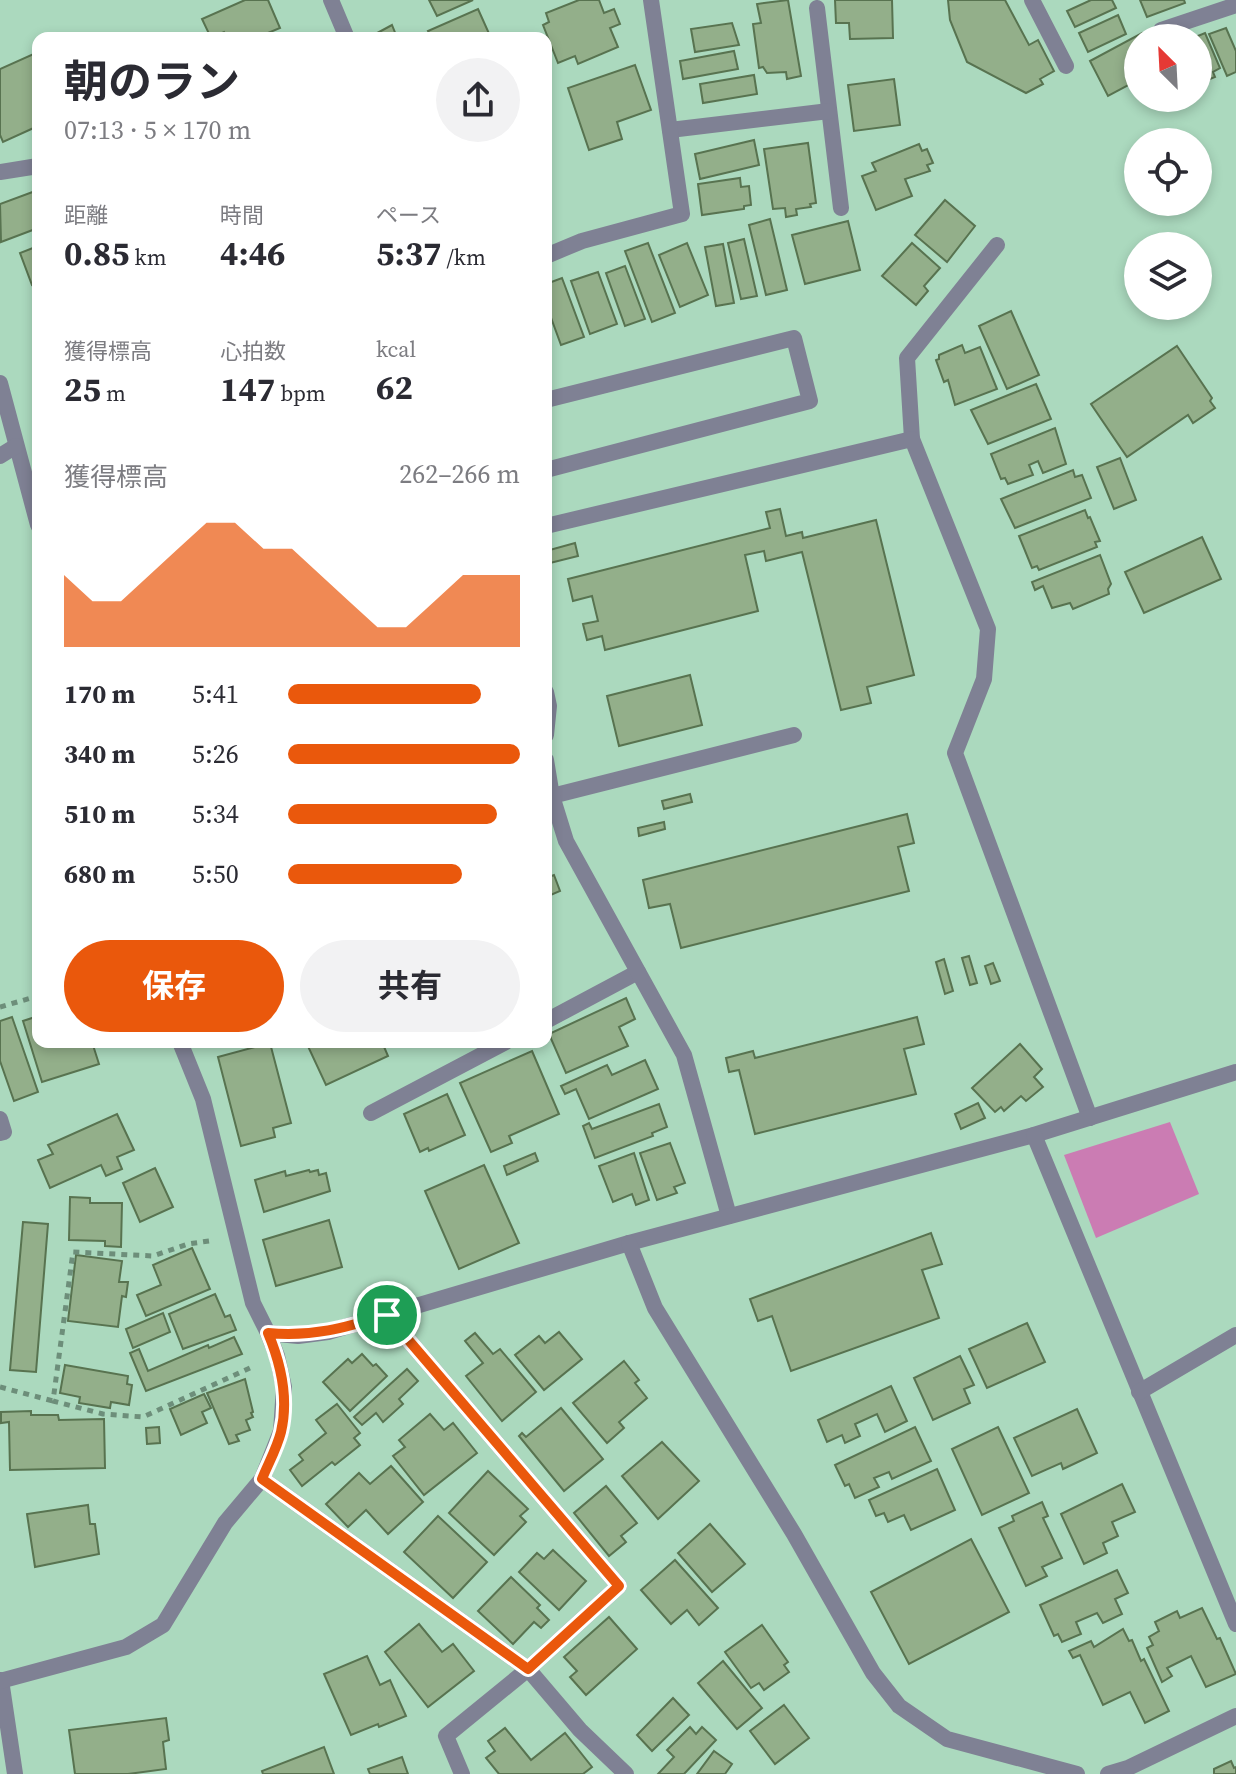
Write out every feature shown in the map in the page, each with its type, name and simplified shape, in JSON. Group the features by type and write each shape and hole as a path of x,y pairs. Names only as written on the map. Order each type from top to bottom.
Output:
{"street":[{"path":"331,0 344,32"},
{"path":"552,254 582,241 682,214 651,0"},
{"path":"1032,0 1066,66"},
{"path":"1179,24 1236,5"},
{"path":"817,8 841,208"},
{"path":"670,130 829,111"},
{"path":"0,172 32,167"},
{"path":"997,245 907,358 912,439 988,629 984,679 955,753 1090,1118"},
{"path":"552,398 794,338 810,401 552,468"},
{"path":"0,383 32,503"},
{"path":"552,525 912,439"},
{"path":"0,456 16,446"},
{"path":"552,787 794,735"},
{"path":"552,794 566,841 684,1055 729,1216"},
{"path":"552,1018 638,972"},
{"path":"15,1774 0,1680 126,1647 163,1625 225,1523 262,1479 281,1431 284,1387 277,1356 253,1303 203,1099 182,1048"},
{"path":"371,1113 495,1048"},
{"path":"268,1333 298,1336 328,1332 629,1243 1034,1135 1236,1072"},
{"path":"0,1119 4,1132 0,1133"},
{"path":"1034,1135 1236,1624"},
{"path":"629,1243 655,1308 794,1534 873,1673 899,1706 947,1739 1077,1774"},
{"path":"387,1315 619,1586 528,1669 446,1736 462,1774"},
{"path":"1139,1392 1236,1335"},
{"path":"262,1479 528,1669 580,1730 626,1774"},
{"path":"1108,1774 1129,1771 1236,1716"}],"path":[{"path":"0,1007 32,998"},
{"path":"53,1401 73,1252 153,1256 188,1244 238,1238"},
{"path":"0,1387 103,1414 143,1417 277,1356"}],"shaded area":[{"path":"1170,1122 1199,1194 1096,1238 1064,1155"}],"building":[{"path":"245,0 268,0 280,28 270,32 208,32 202,19"},
{"path":"429,0 473,0 437,16"},
{"path":"579,0 599,0 604,13 614,9 620,24 610,28 618,47 578,64 575,56 558,63 552,48 552,32 546,32 543,25 549,22 546,13"},
{"path":"788,0 801,76 787,79 786,72 767,73 763,67 759,68 753,24 761,23 757,4"},
{"path":"835,0 892,0 893,38 850,39 849,23 836,23"},
{"path":"948,0 1005,0 1029,45 1038,40 1054,71 1040,79 1043,84 1026,93 967,62 950,20"},
{"path":"1091,0 1112,0 1116,8 1075,27 1067,11"},
{"path":"1140,0 1184,0 1185,3 1147,17"},
{"path":"478,9 488,32 429,32"},
{"path":"1118,15 1124,29 1124,35 1088,52 1079,33"},
{"path":"732,23 739,45 695,52 691,29"},
{"path":"392,25 395,32 379,32"},
{"path":"1226,28 1236,51 1236,72 1227,76 1212,41 1212,33"},
{"path":"1124,43 1124,87 1108,96 1090,61"},
{"path":"1212,49 1220,68 1213,72 1215,77 1212,78"},
{"path":"734,51 738,69 683,79 680,61"},
{"path":"32,55 32,129 3,142 0,135 0,69"},
{"path":"635,65 651,110 617,122 622,139 589,150 568,88"},
{"path":"754,75 757,94 703,103 700,84"},
{"path":"894,79 900,125 854,131 848,85"},
{"path":"754,140 759,165 700,179 695,154"},
{"path":"808,143 816,203 796,209 797,215 786,217 785,208 773,209 764,149"},
{"path":"919,144 922,151 927,149 933,163 927,165 930,171 905,179 912,196 876,210 862,176 876,171 872,163"},
{"path":"740,178 741,187 749,186 751,205 744,206 744,209 702,215 698,184"},
{"path":"32,192 32,230 1,242 0,204"},
{"path":"945,200 975,226 947,262 915,235"},
{"path":"770,219 787,290 766,295 749,225"},
{"path":"848,221 860,270 805,284 792,235"},
{"path":"744,239 757,296 741,299 728,243"},
{"path":"648,243 675,313 652,322 625,251"},
{"path":"687,243 708,295 680,307 659,255"},
{"path":"912,243 940,268 924,286 928,291 916,305 882,276"},
{"path":"723,244 734,303 716,306 705,247"},
{"path":"32,248 32,285 20,253"},
{"path":"625,266 645,319 625,326 606,273"},
{"path":"598,272 617,324 590,334 571,281"},
{"path":"562,278 584,337 561,345 552,320 552,282"},
{"path":"1011,311 1039,375 1007,389 979,326"},
{"path":"962,345 965,353 980,347 997,389 955,405 948,380 944,382 936,360 939,355"},
{"path":"1177,346 1212,398 1210,401 1215,408 1193,423 1188,415 1127,457 1091,404"},
{"path":"1036,384 1051,419 988,444 971,410"},
{"path":"1055,428 1066,464 1043,473 1038,461 1029,465 1033,475 1008,484 1005,478 1001,479 991,454"},
{"path":"1120,458 1136,500 1114,509 1097,467"},
{"path":"1073,470 1075,477 1082,475 1091,498 1015,528 1001,499"},
{"path":"780,509 786,536 802,532 803,538 876,520 914,675 867,687 871,703 841,710 802,552 766,561 764,551 745,555 758,611 605,650 602,636 587,640 583,624 598,621 592,596 573,601 568,579 770,528 766,512"},
{"path":"1085,510 1100,541 1095,542 1097,547 1039,570 1037,566 1032,568 1019,536"},
{"path":"1202,537 1221,579 1144,613 1125,572"},
{"path":"575,543 578,556 552,562 552,549"},
{"path":"1100,555 1111,584 1109,594 1073,609 1070,603 1052,608 1043,586 1035,590 1032,582"},
{"path":"690,675 702,725 619,746 607,696"},
{"path":"690,794 692,802 664,809 662,801"},
{"path":"907,814 914,843 898,847 909,891 681,948 670,904 649,908 643,880"},
{"path":"664,822 665,829 639,836 638,828"},
{"path":"552,876 560,891 552,894"},
{"path":"969,956 977,983 970,985 962,958"},
{"path":"944,959 953,991 945,994 936,962"},
{"path":"993,963 1000,981 991,984 985,966"},
{"path":"626,998 635,1019 619,1027 628,1046 566,1073 552,1041 552,1033"},
{"path":"12,1017 38,1092 14,1101 0,1061 0,1021"},
{"path":"917,1017 924,1044 904,1049 916,1094 755,1134 739,1070 729,1072 726,1058 753,1051 755,1058"},
{"path":"32,1018 32,1048 94,1048 99,1064 42,1082 23,1021"},
{"path":"1020,1044 1042,1069 1034,1077 1043,1087 1026,1101 1021,1096 1004,1111 1001,1107 995,1112 972,1088"},
{"path":"251,1048 271,1048 291,1123 273,1128 275,1137 241,1146 218,1057"},
{"path":"309,1048 385,1048 388,1056 326,1085"},
{"path":"532,1051 559,1114 509,1136 512,1143 491,1152 460,1083"},
{"path":"645,1060 658,1089 589,1119 576,1089 565,1094 561,1086 607,1065 612,1075"},
{"path":"447,1094 465,1135 420,1152 404,1114"},
{"path":"978,1103 985,1118 961,1129 955,1114"},
{"path":"659,1104 667,1127 652,1133 653,1136 595,1158 583,1126 589,1123 592,1129"},
{"path":"117,1114 134,1150 117,1157 122,1169 106,1176 101,1165 50,1188 38,1160 53,1154 48,1145"},
{"path":"670,1143 685,1183 674,1187 677,1193 657,1200 640,1153"},
{"path":"535,1153 538,1161 507,1175 504,1166"},
{"path":"634,1153 649,1200 636,1205 632,1194 613,1202 599,1166"},
{"path":"484,1165 519,1243 459,1269 425,1191"},
{"path":"155,1168 173,1207 140,1222 123,1183"},
{"path":"318,1170 319,1175 326,1173 330,1191 264,1212 255,1180 285,1171 286,1176"},
{"path":"70,1197 90,1198 90,1203 122,1203 121,1247 105,1246 105,1241 69,1240"},
{"path":"329,1220 342,1267 276,1286 263,1240"},
{"path":"23,1222 48,1224 36,1372 10,1370"},
{"path":"931,1233 942,1264 922,1270 939,1318 791,1371 772,1316 758,1321 750,1299"},
{"path":"192,1248 210,1289 146,1316 137,1295 161,1285 153,1265"},
{"path":"76,1255 122,1261 119,1282 128,1282 126,1297 122,1296 118,1327 68,1321"},
{"path":"215,1294 225,1317 230,1315 236,1330 183,1349 169,1314"},
{"path":"163,1313 170,1332 133,1348 126,1329"},
{"path":"1027,1323 1045,1362 987,1388 969,1349"},
{"path":"559,1332 582,1359 544,1390 515,1355 539,1336 545,1343"},
{"path":"475,1333 493,1354 500,1349 536,1392 502,1421 466,1376 483,1363 465,1341"},
{"path":"234,1337 242,1354 146,1391 130,1353 139,1349 148,1371"},
{"path":"362,1354 387,1376 350,1411 323,1382 348,1359 352,1363"},
{"path":"960,1356 974,1385 964,1389 970,1403 933,1420 914,1378"},
{"path":"624,1361 639,1380 635,1383 647,1398 619,1422 624,1428 607,1443 573,1403"},
{"path":"65,1365 128,1376 127,1384 132,1385 129,1405 111,1402 110,1408 79,1403 80,1397 60,1393"},
{"path":"407,1369 418,1381 399,1399 403,1404 383,1422 376,1413 362,1425 354,1417"},
{"path":"245,1379 253,1412 253,1417 246,1420 250,1430 236,1435 239,1441 229,1444 207,1393"},
{"path":"891,1386 907,1421 885,1432 877,1414 855,1424 860,1436 845,1443 842,1435 827,1442 818,1420"},
{"path":"204,1394 211,1408 202,1412 207,1423 181,1435 170,1409"},
{"path":"337,1404 360,1433 354,1438 360,1445 302,1486 290,1470 303,1460 299,1455 326,1433 316,1420"},
{"path":"561,1408 603,1459 564,1491 519,1436 522,1433 526,1437"},
{"path":"1077,1409 1097,1453 1063,1469 1061,1463 1032,1476 1014,1438"},
{"path":"31,1411 31,1415 58,1415 59,1420 104,1419 105,1468 10,1470 9,1422 1,1423 1,1412"},
{"path":"430,1414 444,1430 453,1423 477,1453 424,1495 393,1456 405,1447 399,1440"},
{"path":"159,1427 160,1443 147,1444 146,1428"},
{"path":"915,1427 931,1461 892,1479 889,1472 874,1478 879,1487 855,1498 835,1465"},
{"path":"998,1427 1029,1493 982,1515 952,1449"},
{"path":"662,1442 699,1481 658,1519 622,1476"},
{"path":"391,1466 423,1502 388,1534 366,1510 348,1527 326,1504 359,1473 370,1484"},
{"path":"937,1469 955,1510 911,1530 904,1515 888,1522 884,1513 876,1516 869,1500"},
{"path":"488,1471 528,1509 520,1516 526,1522 494,1555 449,1513"},
{"path":"1122,1484 1135,1512 1112,1522 1118,1536 1103,1543 1107,1553 1084,1564 1061,1514"},
{"path":"606,1486 637,1523 621,1536 626,1542 609,1556 574,1513"},
{"path":"1042,1502 1048,1516 1043,1518 1062,1558 1042,1567 1047,1576 1026,1586 999,1528 1014,1521 1012,1516"},
{"path":"88,1505 90,1524 95,1524 99,1554 35,1567 27,1514"},
{"path":"438,1516 487,1562 453,1598 404,1552"},
{"path":"710,1524 745,1564 712,1592 678,1553"},
{"path":"971,1539 1009,1612 909,1664 871,1592"},
{"path":"553,1550 586,1581 559,1610 519,1572 537,1553 544,1559"},
{"path":"675,1560 718,1608 699,1625 687,1610 671,1624 641,1590"},
{"path":"1117,1570 1128,1593 1115,1599 1122,1614 1103,1623 1097,1613 1076,1622 1081,1634 1062,1642 1058,1634 1054,1636 1040,1605"},
{"path":"511,1577 540,1605 537,1608 549,1620 541,1628 534,1622 513,1644 478,1611"},
{"path":"1202,1608 1236,1674 1206,1687 1191,1656 1167,1668 1172,1676 1162,1682 1147,1648 1153,1645 1149,1637 1159,1631 1155,1622 1177,1611 1180,1618"},
{"path":"609,1617 637,1649 586,1695 570,1677 577,1671 564,1657"},
{"path":"419,1624 442,1652 453,1644 474,1671 428,1707 385,1652"},
{"path":"762,1625 788,1662 784,1665 789,1672 764,1690 759,1683 751,1688 725,1652"},
{"path":"1123,1629 1129,1641 1132,1640 1141,1661 1144,1659 1169,1711 1145,1723 1130,1692 1103,1705 1080,1655 1073,1658 1069,1651 1091,1641 1094,1647"},
{"path":"367,1656 380,1685 390,1680 406,1716 351,1735 324,1674"},
{"path":"723,1661 762,1708 737,1729 698,1683"},
{"path":"673,1698 689,1715 652,1751 637,1735"},
{"path":"784,1705 809,1738 775,1764 750,1731"},
{"path":"166,1718 169,1740 163,1742 166,1769 128,1774 75,1774 69,1730"},
{"path":"690,1727 696,1734 702,1727 716,1740 684,1774 658,1774 674,1757 667,1750"},
{"path":"505,1728 531,1760 565,1733 592,1767 583,1774 499,1774 486,1758 495,1751 488,1741"},
{"path":"324,1747 334,1774 263,1774 262,1771"},
{"path":"714,1751 732,1764 725,1774 697,1774"},
{"path":"402,1757 408,1774 370,1774 368,1769"},
{"path":"1231,1761 1236,1767 1236,1774 1214,1774 1214,1769"}],"route":[{"path":"387,1315 619,1586 528,1669 262,1479 281,1431 284,1387 268,1333 298,1336 328,1332 387,1315"}]}
